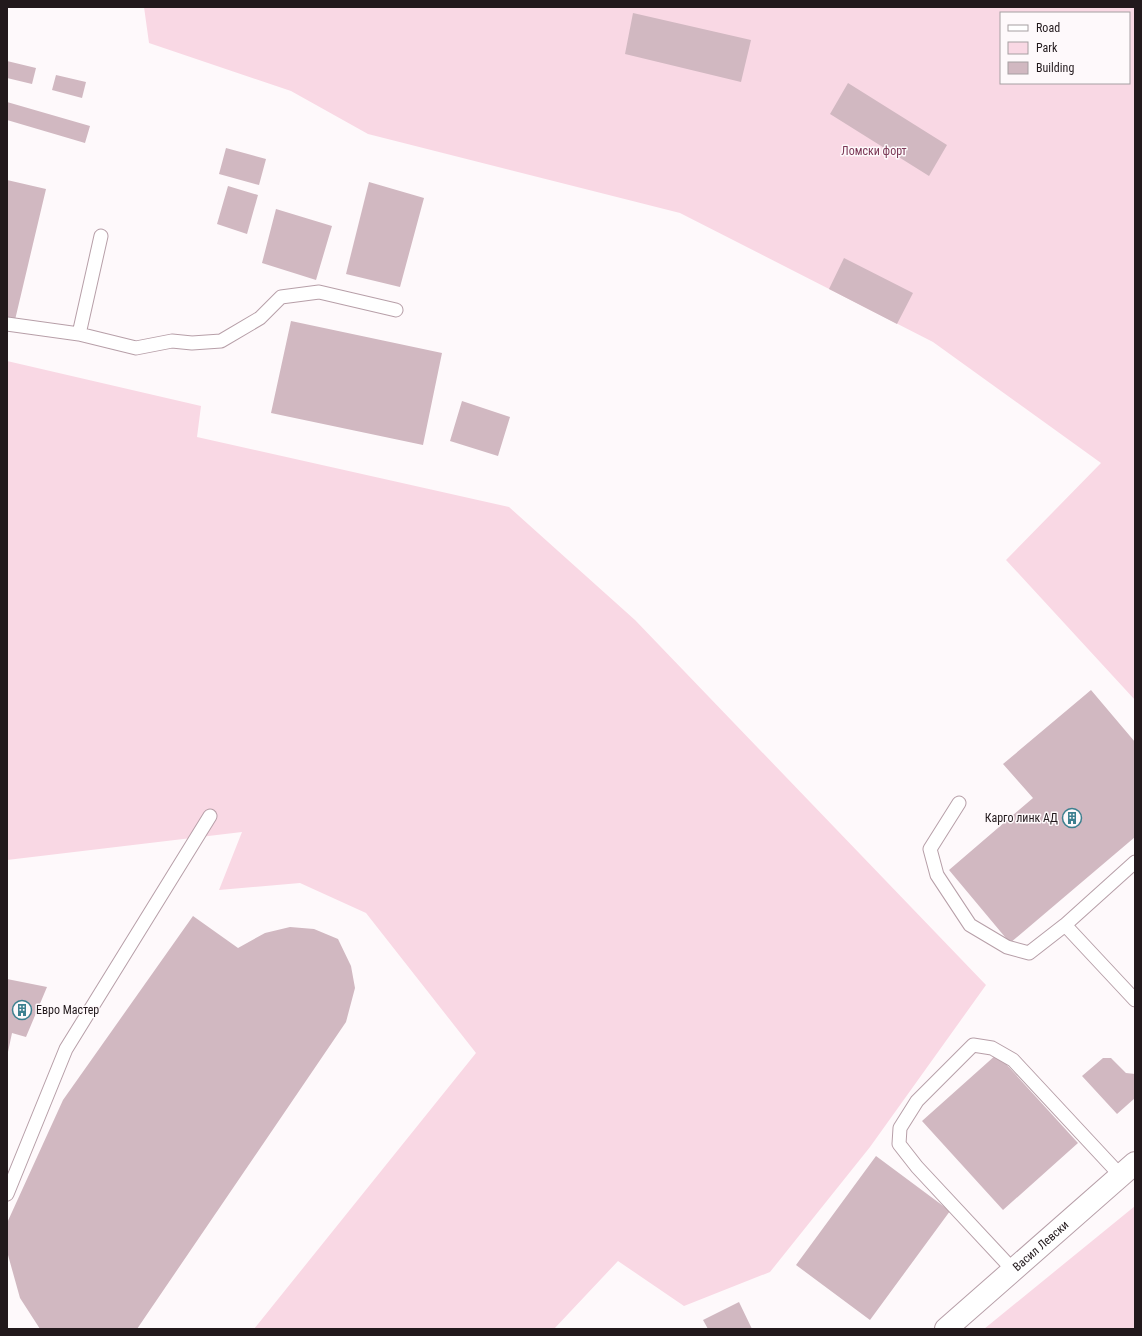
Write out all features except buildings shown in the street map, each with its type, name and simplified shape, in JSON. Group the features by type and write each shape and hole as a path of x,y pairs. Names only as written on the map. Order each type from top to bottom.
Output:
{"street":[{"name":"Васил Левски","path":"946,1329 1128,1169"}],"lane":[{"path":"80,334 101,236"},
{"path":"7,324 80,334 136,348 172,342 192,343 221,341 260,318 281,297 319,292 396,310"},
{"path":"959,803 930,849 937,875 970,925 1007,947 1029,953 1065,926 1135,862"},
{"path":"7,1194 66,1049 210,816"},
{"path":"1065,926 1135,1000"},
{"path":"1013,1270 917,1167 899,1144 900,1128 917,1101 974,1044 992,1048 1013,1060 1128,1169"}],"green space":[{"name":"Ломски форт","path":"144,7 1135,7 1135,700 1006,560 1101,463 933,342 680,213 368,134 291,91 149,43"},
{"path":"7,361 201,406 197,437 509,507 635,620 986,985 870,1147 770,1272 684,1306 618,1261 554,1329 254,1329 476,1053 366,913 300,883 219,890 242,832 7,860"},
{"path":"1135,1206 1135,1329 984,1329"}],"place":[{"name":"Карго линк АД","path":"1072,818"},
{"name":"Евро Мастер","path":"22,1010"}]}
